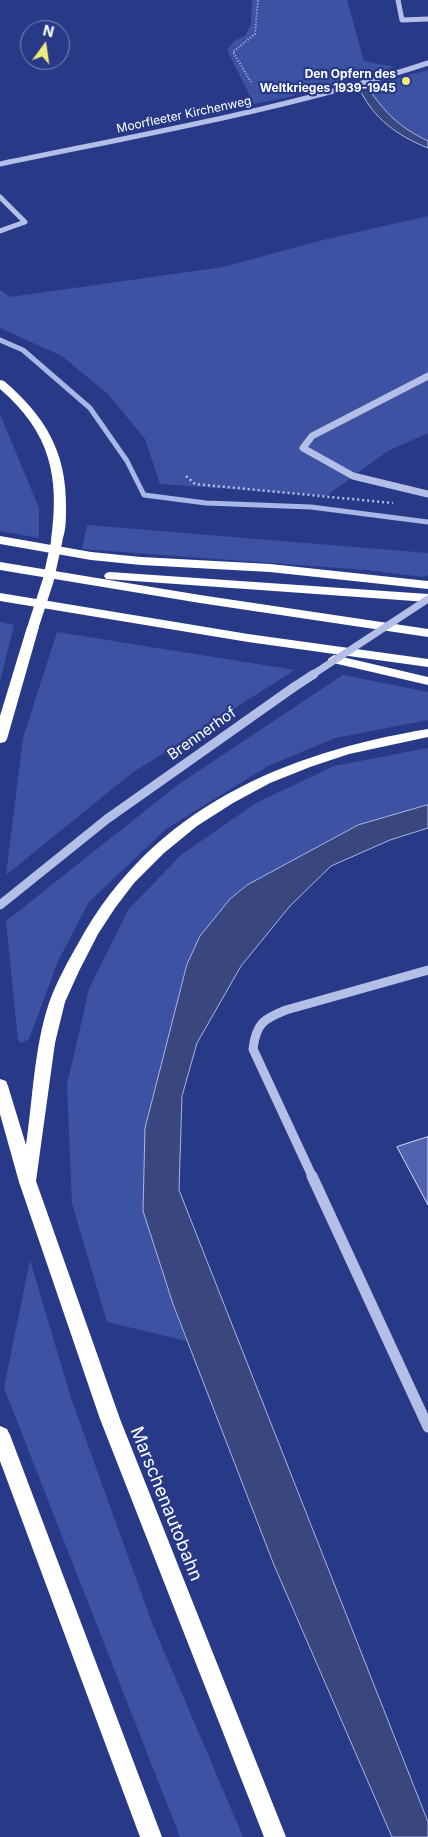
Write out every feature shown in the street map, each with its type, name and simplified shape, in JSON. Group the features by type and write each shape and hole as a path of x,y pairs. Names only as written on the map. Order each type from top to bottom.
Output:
{"highway":[{"path":"0,383 11,391 31,414 47,438 56,457 62,491 62,510 58,540 48,581 0,739"},
{"path":"0,540 91,556 141,562 270,568 428,585"},
{"path":"0,566 209,601 428,633"},
{"path":"19,570 428,598"},
{"path":"0,597 248,638 428,663"},
{"path":"248,638 428,681"},
{"path":"28,1182 44,1056 55,1009 73,966 96,922 128,879 167,842 205,814 238,794 288,770 330,755 373,742 428,733"},
{"name":"Marschenautobahn","path":"0,1086 28,1182 110,1419 275,1837"},
{"path":"0,1435 150,1837"}],"street":[{"path":"398,0 402,20 428,19"},
{"name":"Moorfleeter Kirchenweg","path":"0,164 292,102 362,85 428,64"},
{"path":"0,197 25,222 0,231"},
{"name":"Brennerhof","path":"0,905 50,862 152,786 294,687 428,598"},
{"path":"428,970 286,1010 267,1018 259,1024 254,1036 253,1049 428,1428"}],"lane":[{"path":"428,376 312,436 303,448 354,476 428,494"}],"path":[{"path":"251,82 233,52 238,45 248,40 254,34 258,0"},
{"path":"186,476 196,484 401,504"}],"shaded area":[{"path":"252,0 347,0 364,61 394,67 289,97 254,104 227,50 234,41 245,36 251,24"},
{"path":"428,70 428,141 394,119 381,105 368,86"},
{"path":"368,88 394,119 428,141 428,148 397,132 372,110 360,90"},
{"path":"428,216 428,433 388,451 326,496 160,484 145,439 108,394 62,356 0,328 0,290 10,297 223,267 327,239"},
{"path":"0,414 39,508 39,538 0,531"},
{"path":"87,525 428,553 428,575 423,577 367,570 82,549"},
{"path":"0,622 14,625 0,681"},
{"path":"57,632 295,670 132,773 6,875 23,738"},
{"path":"343,675 428,692 428,720 335,738 268,766 166,829 89,902 58,961 29,1039 21,1043 18,1040 6,921 179,784"},
{"path":"428,748 428,805 358,825 247,885 230,899 200,936 187,964 145,1128 173,1304 187,1341 107,1322 72,1203 67,1085 89,989 128,910 181,855 256,803 334,766"},
{"path":"428,805 428,828 390,840 331,866 290,906 241,966 197,1043 182,1096 179,1190 428,1822 428,1837 392,1837 274,1565 173,1304 143,1211 145,1128 187,964 200,936 230,899 247,885 358,825"},
{"path":"30,1260 71,1398 152,1623 243,1837 180,1837 4,1388"}],"building":[{"path":"428,1137 428,1205 397,1147"}],"waterway":[{"path":"0,340 23,350 90,408 127,461 144,495 206,503 311,507 428,522"}],"place":[{"name":"Den Opfern des Weltkrieges 1939-1945","path":"406,81"}]}
